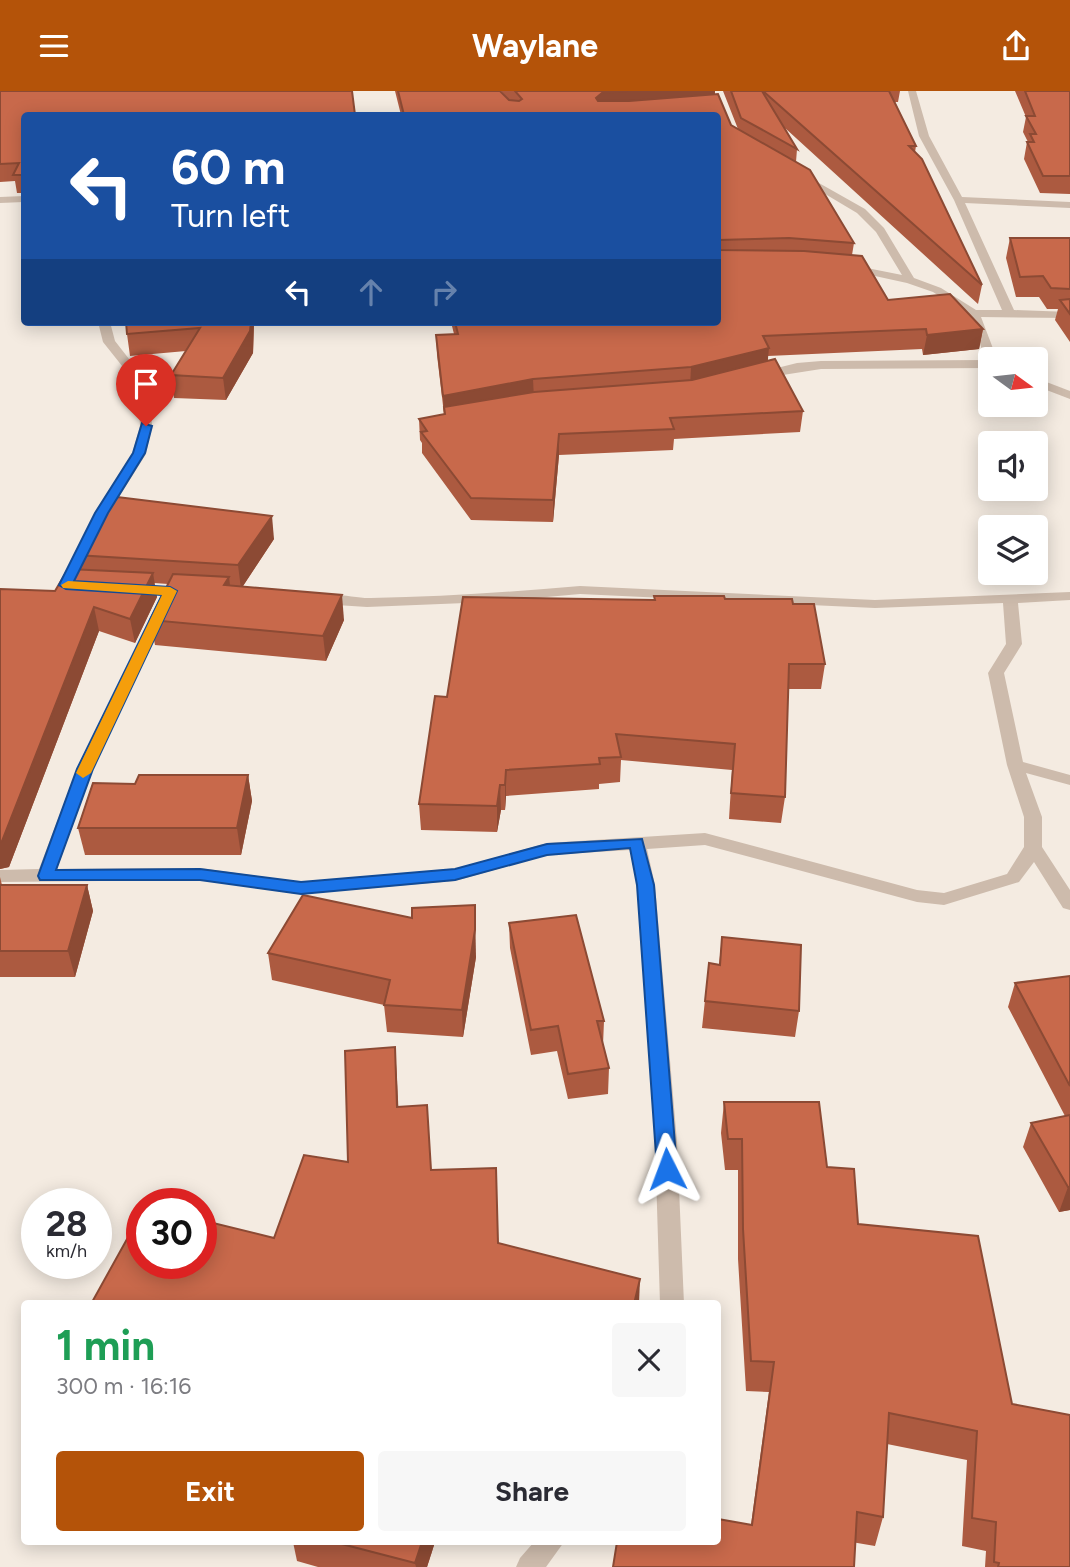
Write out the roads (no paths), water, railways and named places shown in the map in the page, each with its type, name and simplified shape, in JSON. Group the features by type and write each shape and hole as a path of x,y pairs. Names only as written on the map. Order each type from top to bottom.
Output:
{"street":[{"path":"912,91 924,136 959,200 1009,313"},
{"path":"794,172 861,211 880,230 910,280"},
{"path":"0,200 21,199"},
{"path":"959,200 1070,205"},
{"path":"838,266 910,280 937,291 974,313 1070,316"},
{"path":"974,313 986,347"},
{"path":"67,587 102,513 139,453 146,426 144,386 109,342 105,326"},
{"path":"747,380 797,366 978,361"},
{"path":"1048,386 1070,395"},
{"path":"118,588 198,593"},
{"path":"306,599 367,603 491,598 580,590 875,604 1070,596"},
{"path":"46,876 85,769 170,591"},
{"path":"0,876 200,874 301,888 455,875 547,849 705,839 904,893 944,899 1013,878 1033,847 1034,817 1015,765 996,673 1014,644 1010,600"},
{"path":"1015,765 1070,780"},
{"path":"636,842 646,885 666,1142 672,1300"},
{"path":"1033,847 1070,904"},
{"path":"529,1567 548,1545"}]}
